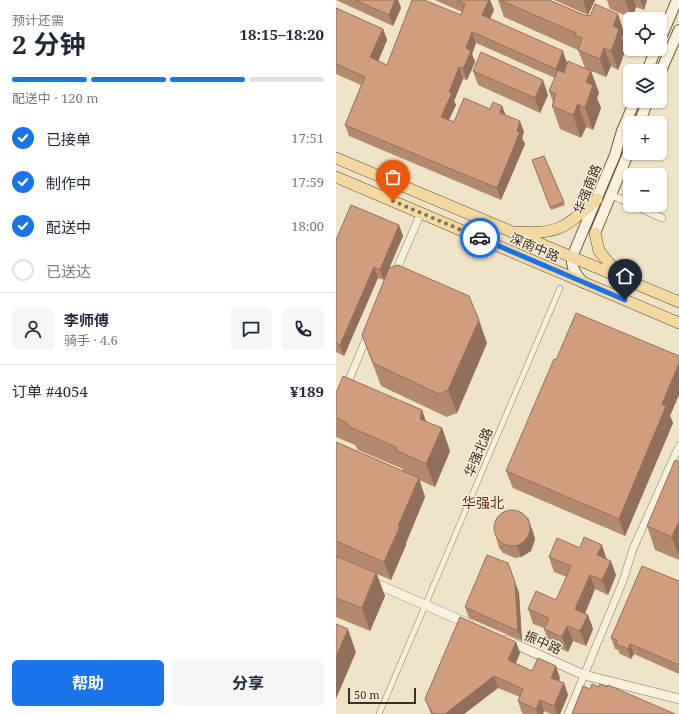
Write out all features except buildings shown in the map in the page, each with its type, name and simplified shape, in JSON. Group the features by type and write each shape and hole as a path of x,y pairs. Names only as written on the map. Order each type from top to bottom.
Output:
{"main road":[{"path":"667,22 676,0"},
{"path":"664,64 679,30"},
{"name":"华强南路","path":"572,257 597,199 631,108"},
{"name":"深南中路","path":"336,158 679,302"},
{"name":"华强南路","path":"595,233 625,160"},
{"name":"深南中路","path":"336,178 679,323"},
{"path":"510,231 536,232 562,228 574,221 597,199"},
{"path":"595,233 599,251 623,279"},
{"path":"572,257 574,270 585,283"}],"street":[{"path":"611,195 623,200"},
{"path":"649,212 662,218"},
{"path":"392,279 421,213"},
{"name":"华强北路","path":"379,714 560,288"},
{"path":"342,396 370,330"},
{"path":"568,714 623,581 634,549 676,463 679,446"},
{"path":"362,577 480,629"},
{"name":"振中路","path":"494,635 584,675 679,699"}],"way so far":[{"path":"393,201 480,238"}],"district":[{"name":"华强北","path":"483,502"}],"route":[{"path":"480,238 625,300"}]}
